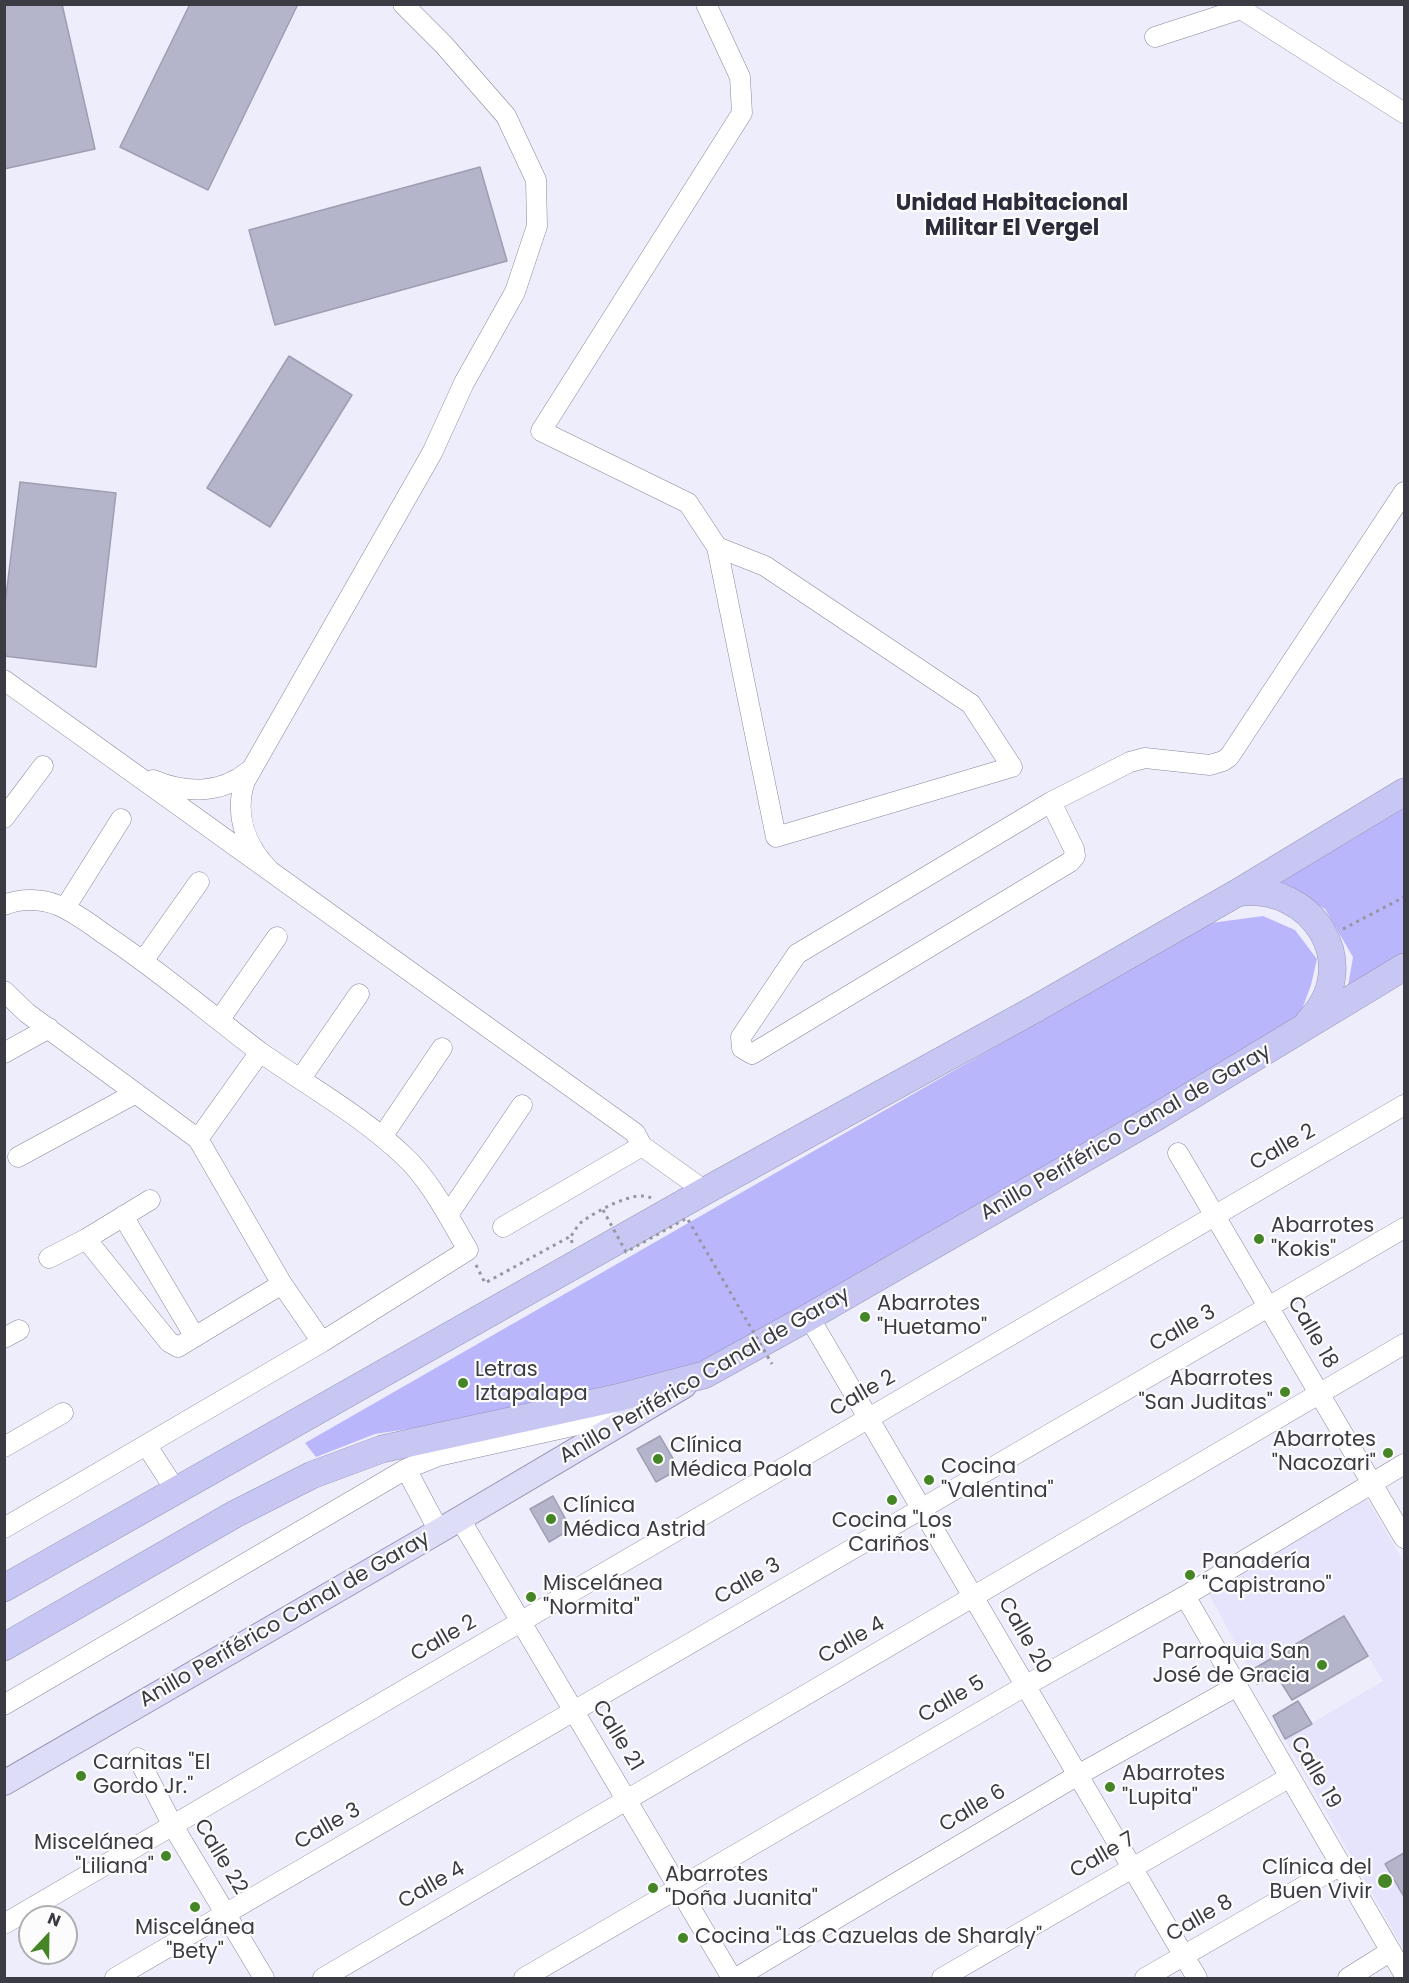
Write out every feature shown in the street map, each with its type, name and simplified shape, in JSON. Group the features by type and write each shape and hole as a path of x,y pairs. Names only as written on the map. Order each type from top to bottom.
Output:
{"highway":[{"path":"4,1588 705,1191 1035,1009 1237,893 1404,792"},
{"path":"1237,893 1264,891 1290,899 1311,916 1326,938 1332,965 1328,992 1315,1016 1294,1034"},
{"name":"Anillo Periférico Canal de Garay","path":"704,1375 1156,1117 1404,967"},
{"path":"10,1644 235,1514 312,1475 382,1449 616,1398 704,1375"}],"main road":[{"name":"Anillo Periférico Canal de Garay","path":"4,1783 704,1375"}],"street":[{"path":"269,870 252,850 241,821 241,791 249,771 432,453 464,383 516,292 537,226 536,180 506,116 444,45 403,4"},
{"path":"706,4 740,76 742,113 541,431 688,503 717,548 776,837 1012,767 971,704 765,566 717,548"},
{"path":"1155,37 1243,7 1404,113"},
{"path":"1051,802 1074,849 1075,856 1070,862 752,1054 742,1048 741,1036 797,954 1051,802 1130,762 1145,758 1210,765 1229,757 1404,492"},
{"path":"4,680 635,1133 642,1146 705,1191"},
{"path":"4,818 43,766"},
{"path":"128,769 164,785 195,790 226,785 249,771"},
{"path":"65,908 121,819"},
{"path":"143,961 199,882"},
{"path":"4,905 32,900 50,902 65,908 143,961 260,1052 301,1078 382,1137 406,1157 448,1215 468,1250 322,1342 4,1528"},
{"path":"220,1019 277,937"},
{"path":"4,991 27,1013 198,1139 282,1284 322,1342"},
{"path":"301,1078 360,994"},
{"path":"4,1053 49,1028"},
{"path":"382,1137 442,1048"},
{"path":"198,1139 260,1052"},
{"path":"18,1157 136,1093"},
{"path":"448,1215 522,1105"},
{"name":"Calle 2","path":"4,1924 1404,1105"},
{"path":"503,1227 642,1146"},
{"name":"Calle 18","path":"1178,1153 1404,1538"},
{"path":"49,1258 86,1239 150,1200"},
{"path":"123,1216 195,1337"},
{"name":"Calle 3","path":"115,1978 1404,1228"},
{"path":"86,1239 169,1342 178,1347 282,1284"},
{"name":"Calle 20","path":"809,1317 1197,1978"},
{"name":"Calle 4","path":"323,1978 1404,1344"},
{"path":"4,1705 406,1469 438,1456 640,1411"},
{"path":"4,1447 63,1413"},
{"path":"147,1446 177,1491"},
{"name":"Calle 5","path":"524,1978 1025,1686 1185,1596 1404,1464"},
{"path":"406,1469 439,1531"},
{"name":"Calle 21","path":"460,1519 732,1978"},
{"name":"Calle 19","path":"1185,1596 1404,1974"},
{"name":"Calle 6","path":"736,1978 1078,1775 1237,1686"},
{"name":"Calle 22","path":"138,1758 173,1826 264,1978"},
{"name":"Calle 7","path":"942,1978 1290,1777"},
{"name":"Calle 8","path":"1145,1978 1341,1865"},
{"path":"1348,1978 1391,1951"}],"path":[{"path":"1326,938 1404,897"},
{"path":"581,1222 625,1198"},
{"path":"603,1210 626,1252 687,1218 772,1364"},
{"path":"468,1250 485,1283 571,1236"}],"shaded area":[{"path":"1404,805 1404,967 1345,1003 1353,957 1325,909 1289,889 1264,889"},
{"path":"1263,916 1295,930 1317,959 1311,985 1296,1026 700,1384 375,1434 316,1457 305,1443 1211,923"},
{"path":"1366,1497 1404,1563 1404,1950 1285,1739 1383,1681 1344,1616 1250,1671 1207,1590"}],"building":[{"path":"4,4 62,4 95,149 4,169"},
{"path":"190,4 298,4 208,190 120,147"},
{"path":"480,167 507,261 275,325 249,230"},
{"path":"289,356 352,395 270,527 207,488"},
{"path":"20,482 116,493 96,667 4,656 4,612"},
{"name":"Clínica Médica Paola","path":"660,1436 679,1469 656,1482 637,1449"},
{"name":"Clínica Médica Astrid","path":"553,1496 571,1529 549,1542 530,1509"},
{"name":"Parroquia San José de Gracia","path":"1344,1616 1368,1656 1292,1700 1275,1673 1257,1684 1250,1671"},
{"path":"1298,1701 1312,1724 1285,1739 1273,1716"},
{"path":"1404,1853 1404,1897 1385,1864"}],"place":[{"name":"Abarrotes \"Kokis\"","path":"1259,1239"},
{"name":"Abarrotes \"Huetamo\"","path":"865,1317"},
{"name":"Letras Iztapalapa","path":"463,1383"},
{"name":"Abarrotes \"San Juditas\"","path":"1285,1392"},
{"name":"Abarrotes \"Nacozari\"","path":"1388,1453"},
{"name":"Clínica Médica Paola","path":"658,1459"},
{"name":"Cocina \"Valentina\"","path":"929,1480"},
{"name":"Cocina \"Los Cariños\"","path":"892,1500"},
{"name":"Clínica Médica Astrid","path":"551,1519"},
{"name":"Panadería \"Capistrano\"","path":"1190,1575"},
{"name":"Miscelánea \"Normita\"","path":"531,1597"},
{"name":"Parroquia San José de Gracia","path":"1322,1665"},
{"name":"Carnitas \"El Gordo Jr.\"","path":"81,1776"},
{"name":"Abarrotes \"Lupita\"","path":"1110,1787"},
{"name":"Miscelánea \"Liliana\"","path":"166,1856"},
{"name":"Clínica del Buen Vivir","path":"1385,1881"},
{"name":"Abarrotes \"Doña Juanita\"","path":"653,1888"},
{"name":"Miscelánea \"Bety\"","path":"195,1907"},
{"name":"Cocina \"Las Cazuelas de Sharaly\"","path":"683,1938"}],"district":[{"name":"Unidad Habitacional Militar El Vergel","path":"1012,216"}]}
